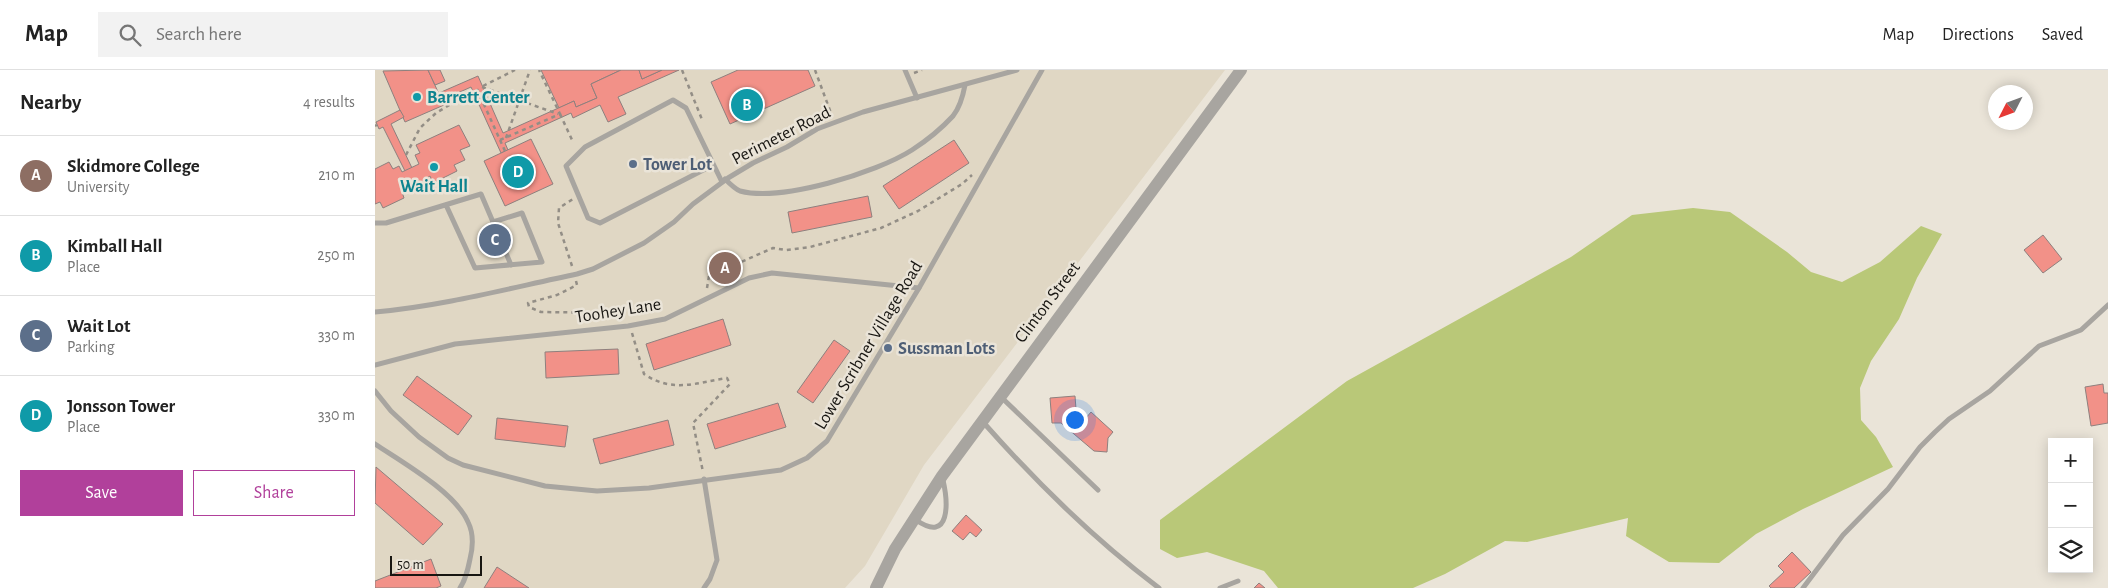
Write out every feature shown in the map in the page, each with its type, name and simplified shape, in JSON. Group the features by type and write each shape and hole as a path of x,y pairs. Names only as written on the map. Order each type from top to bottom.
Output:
{"street":[{"name":"Clinton Street","path":"876,588 913,518 942,476 999,396 1241,70"}],"lane":[{"path":"905,70 917,98"},
{"name":"Perimeter Road","path":"375,312 455,300 593,269 644,243 674,222 723,180 753,163 787,148 817,129 863,112 965,85 1013,70"},
{"name":"Lower Scribner Village Road","path":"375,391 391,411 405,424 448,458 463,465 545,486 597,491 649,488 781,470 807,458 827,441 919,288 1043,70"},
{"path":"713,166 600,223 588,218 566,166 585,147 673,100 687,108 713,166 723,180 738,190 760,193 809,188 887,162 911,151 935,133 954,115 963,99 965,85"},
{"path":"375,224 386,223 481,194 511,265"},
{"path":"446,205 475,268 542,262 523,213 493,222"},
{"name":"Toohey Lane","path":"375,365 455,344 628,326 665,319 749,278 772,274 919,288"},
{"path":"1803,588 1843,535 1888,489 1921,447 1949,419 1990,391 2039,346 2081,330 2108,305"},
{"path":"999,396 1098,490"},
{"path":"982,420 1011,454 1055,496 1111,548 1159,588"},
{"path":"375,444 449,497 455,502 469,522 473,545 468,569 460,588"},
{"path":"913,518 927,528 935,527 943,520 947,511 942,476"},
{"path":"704,479 717,560 710,579 704,588"},
{"path":"1220,588 1238,581"}],"path":[{"path":"515,70 482,86 559,114"},
{"path":"506,138 531,70"},
{"path":"539,70 573,142"},
{"path":"815,70 834,123"},
{"path":"406,155 420,128 444,107 475,90 505,151"},
{"path":"501,140 559,114"},
{"path":"706,298 709,276 754,255 773,248 786,250 810,247 881,228 918,211 962,184 975,173"},
{"path":"579,196 559,208 558,223 577,285 557,295 528,303 529,306 541,312 614,314 628,326 635,337 644,374 656,382 673,386 727,378 730,384 693,422 704,479"}],"shaded area":[{"path":"375,70 1225,70 924,465 865,566 845,588 375,588"}],"green space":[{"path":"1693,208 1730,212 1787,252 1811,272 1842,282 1880,262 1921,226 1942,234 1917,278 1899,319 1871,361 1860,388 1861,420 1876,437 1893,467 1803,509 1756,534 1719,563 1669,562 1626,536 1628,518 1527,542 1505,541 1445,574 1413,588 1278,588 1264,571 1207,552 1177,558 1160,549 1160,520 1347,381 1571,257 1632,215"}],"building":[{"name":"Barrett Center","path":"428,70 444,105 405,122 383,71"},
{"path":"428,70 440,70 445,81 435,85"},
{"path":"541,70 621,70 591,84 597,98 576,107 574,101 559,108"},
{"path":"621,70 639,70 642,79 662,70 679,70 618,97 626,114 608,122 600,105 573,118 571,113 505,143 508,150 501,153 471,87 442,100 439,93 478,76 503,133 574,101 576,107 597,98 591,84"},
{"path":"639,70 662,70 642,79"},
{"path":"738,70 808,70 815,86 730,124 711,82"},
{"path":"400,110 404,117 391,124 412,168 405,171 383,127 379,129 376,122"},
{"name":"Wait Hall","path":"459,125 470,146 460,150 465,160 454,165 457,171 433,183 430,176 427,178 428,180 402,192 404,198 383,208 380,202 375,204 375,169 389,162 393,169 399,166 402,172 419,164 415,155 420,153 416,145"},
{"path":"531,139 553,184 505,206 484,161"},
{"path":"954,140 969,163 899,209 883,186"},
{"path":"868,196 872,217 792,233 788,212"},
{"path":"2043,235 2062,259 2043,273 2024,250"},
{"path":"723,319 731,345 654,370 646,344"},
{"path":"834,340 850,351 813,403 797,392"},
{"path":"618,349 619,374 546,378 545,352"},
{"path":"417,376 472,416 458,435 403,395"},
{"path":"2103,384 2104,393 2108,393 2108,423 2091,426 2085,387"},
{"path":"1075,396 1076,409 1086,418 1091,412 1113,432 1108,438 1107,452 1094,451 1061,423 1052,423 1050,398"},
{"path":"778,403 786,427 715,449 707,424"},
{"path":"497,418 568,426 565,447 495,439"},
{"path":"668,420 674,445 600,464 593,439"},
{"path":"376,467 443,524 423,545 375,503"},
{"path":"966,515 982,530 976,537 970,532 963,540 952,531"},
{"path":"1792,552 1811,572 1794,588 1771,588 1769,586 1784,572 1778,566"},
{"path":"431,559 441,586 436,588 375,588 375,581"},
{"path":"497,567 529,588 484,588"},
{"path":"1259,583 1265,588 1254,588"}],"place":[{"name":"Barrett Center","path":"417,97"},
{"name":"Kimball Hall","path":"747,105"},
{"name":"Tower Lot","path":"633,164"},
{"name":"Wait Hall","path":"434,167"},
{"name":"Jonsson Tower","path":"518,172"},
{"name":"Wait Lot","path":"495,240"},
{"name":"Skidmore College","path":"725,268"},
{"name":"Sussman Lots","path":"888,348"}]}
